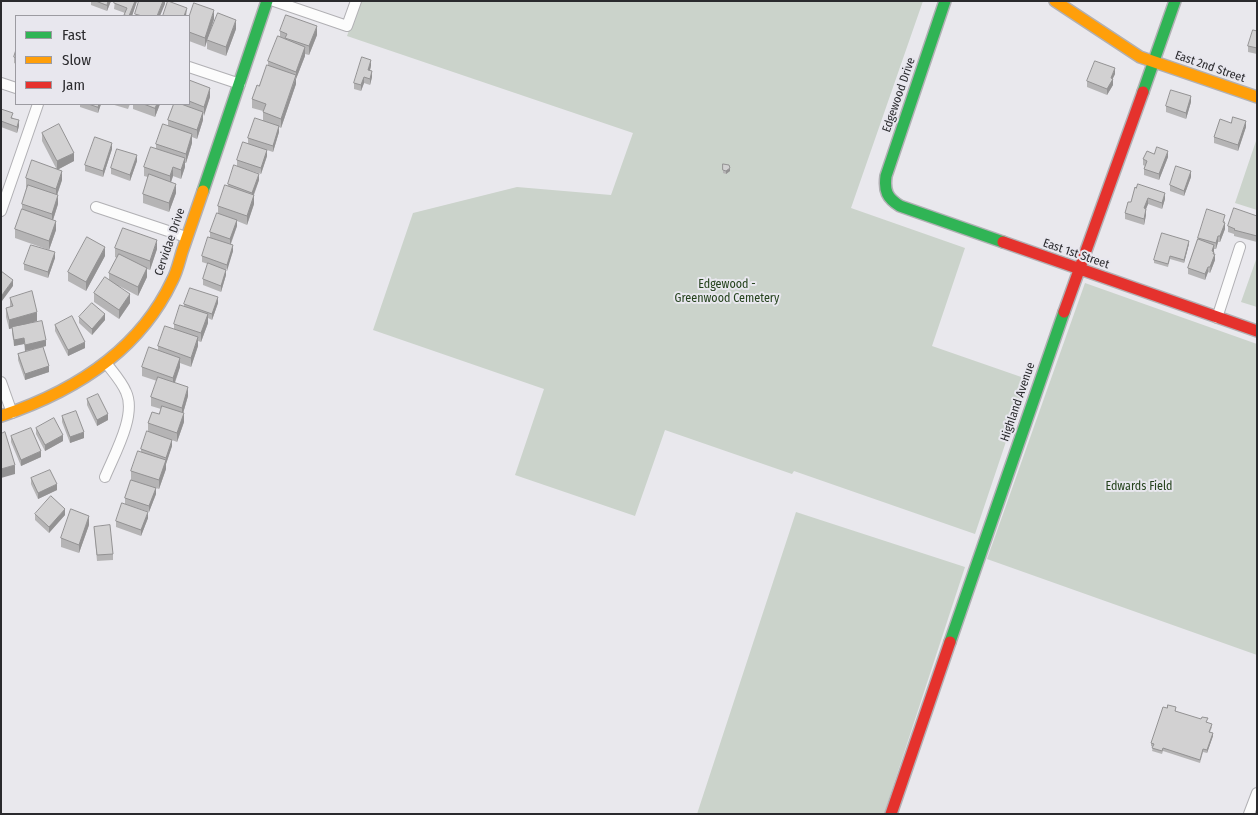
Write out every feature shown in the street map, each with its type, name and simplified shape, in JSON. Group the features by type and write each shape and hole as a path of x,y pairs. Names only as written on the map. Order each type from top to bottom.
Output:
{"street":[{"name":"Cervidae Drive","path":"6,415 50,397 106,363 137,335 154,312 173,280 267,1"},
{"path":"274,1 347,26 356,1"},
{"name":"Edgewood Drive","path":"888,199 884,188 886,176 946,1"},
{"name":"East 2nd Street","path":"1055,1 1127,50 1154,62 1257,97"},
{"name":"Highland Avenue","path":"891,814 1078,270 1175,1"},
{"path":"190,67 240,84"},
{"path":"1,83 15,88"},
{"path":"1,211 38,105"},
{"name":"East 1st Street","path":"888,199 900,206 1257,332"},
{"path":"96,207 186,237"},
{"path":"1217,318 1240,247"},
{"path":"105,477 130,410 127,392 106,363"},
{"path":"1,382 6,415"},
{"path":"1252,810 1257,793"}],"green space":[{"name":"Edgewood - Greenwood Cemetery","path":"359,1 923,1 851,208 965,248 932,346 1027,379 975,534 794,471 792,474 665,430 635,516 515,475 544,389 373,330 413,213 517,187 611,195 633,133 347,36"},
{"path":"1257,138 1257,210 1235,203"},
{"path":"1257,257 1257,307 1241,302"},
{"name":"Edwards Field","path":"1085,283 1257,344 1257,655 987,559"},
{"path":"796,512 965,567 884,814 697,814"}],"building":[{"path":"96,1 108,1 107,5"},
{"path":"115,1 135,1 129,15 124,15 127,8 114,3"},
{"path":"139,1 163,1 157,15 135,14"},
{"path":"168,1 187,8 184,15 163,15"},
{"path":"194,3 214,10 205,38 190,32 190,15"},
{"path":"218,13 236,20 226,47 207,40"},
{"path":"286,15 317,26 309,46 285,38 287,34 280,31"},
{"path":"1253,30 1257,31 1257,48 1248,46"},
{"path":"278,36 305,47 296,72 268,61"},
{"path":"362,57 371,60 368,70 372,71 370,79 364,77 361,85 354,83"},
{"path":"1095,61 1115,68 1111,78 1113,79 1107,89 1087,81"},
{"path":"267,65 296,75 281,119 263,112 266,104 252,99"},
{"path":"190,80 210,88 204,107 190,101"},
{"path":"1171,90 1191,96 1186,113 1166,106"},
{"path":"174,105 184,105 203,112 197,130 168,120"},
{"path":"1,109 13,113 11,118 19,120 17,127 1,121"},
{"path":"1233,117 1246,121 1238,145 1214,137 1220,119 1231,123"},
{"path":"255,118 279,126 273,146 248,138"},
{"path":"59,124 74,153 57,161 42,133"},
{"path":"163,124 192,134 186,154 156,144"},
{"path":"95,137 112,143 103,171 85,165"},
{"path":"243,142 267,150 261,168 237,160"},
{"path":"151,147 185,158 181,170 173,167 170,176 144,167"},
{"path":"1157,147 1168,151 1159,174 1144,169 1147,161 1143,159 1147,151 1154,154"},
{"path":"117,149 137,155 130,175 111,168"},
{"path":"32,160 62,171 56,189 26,178"},
{"path":"723,164 729,165 730,168 726,171 723,170"},
{"path":"234,165 259,174 252,193 228,184"},
{"path":"1176,166 1191,171 1184,191 1170,185"},
{"path":"149,174 176,184 169,203 143,194"},
{"path":"1138,184 1165,193 1162,203 1148,198 1144,208 1146,209 1144,219 1125,213 1128,202 1131,202 1135,187"},
{"path":"28,185 58,195 52,214 22,204"},
{"path":"225,185 254,195 247,216 218,206"},
{"path":"1234,208 1257,216 1257,236 1234,230 1228,226"},
{"path":"22,209 56,221 49,241 15,229"},
{"path":"1207,209 1225,215 1223,222 1225,223 1216,243 1198,238"},
{"path":"217,213 237,220 230,239 210,232"},
{"path":"123,228 157,240 150,261 115,248"},
{"path":"1162,233 1189,241 1184,260 1170,256 1168,264 1154,260"},
{"path":"87,237 105,247 86,282 68,272"},
{"path":"208,237 233,245 227,265 202,256"},
{"path":"1198,239 1214,245 1212,251 1215,254 1205,274 1188,268"},
{"path":"31,245 55,252 48,272 24,264"},
{"path":"119,254 147,268 138,287 109,273"},
{"path":"208,263 226,270 221,286 203,279"},
{"path":"1,271 13,280 2,295 1,294"},
{"path":"105,277 130,294 119,310 94,293"},
{"path":"190,288 218,297 212,314 184,304"},
{"path":"32,291 37,312 9,320 6,308 13,306 10,298"},
{"path":"92,303 105,314 92,329 79,317"},
{"path":"180,305 208,314 201,333 174,324"},
{"path":"72,316 85,342 68,350 55,325"},
{"path":"42,321 46,340 25,345 24,338 14,340 12,327"},
{"path":"165,326 198,337 191,358 158,346"},
{"path":"43,347 49,366 25,374 18,354"},
{"path":"149,347 180,358 173,378 142,367"},
{"path":"158,377 188,387 182,408 151,397"},
{"path":"98,394 108,414 97,420 87,399"},
{"path":"162,406 184,413 177,433 148,423 152,412 159,414"},
{"path":"76,411 84,432 70,437 62,416"},
{"path":"54,418 63,435 45,445 36,428"},
{"path":"31,428 41,451 21,460 11,436"},
{"path":"147,431 172,440 166,458 141,449"},
{"path":"5,432 15,465 1,469 1,434"},
{"path":"138,451 166,460 159,480 131,471"},
{"path":"50,470 57,484 38,493 31,478"},
{"path":"131,480 156,488 149,506 125,498"},
{"path":"51,496 65,509 49,527 35,514"},
{"path":"122,503 148,512 141,530 116,521"},
{"path":"71,509 89,516 79,545 61,538"},
{"path":"110,525 113,554 97,555 94,527"},
{"path":"1168,705 1176,707 1175,711 1201,719 1202,717 1208,718 1206,722 1212,724 1209,732 1213,733 1207,750 1203,749 1200,760 1163,748 1162,751 1152,748 1154,744 1151,743 1163,707 1167,708"}],"traffic: fast":[{"path":"203,191 267,1"},
{"path":"945,1 886,176 886,190 889,197 900,206 1003,242"},
{"path":"1143,92 1175,1"},
{"path":"950,642 1064,312"}],"traffic: slow":[{"path":"1055,1 1140,57 1257,97"},
{"path":"1,416 53,395 78,381 101,366 141,328 158,306 174,278 203,191"}],"traffic: jam":[{"path":"1064,312 1143,92"},
{"path":"1003,242 1257,331"},
{"path":"891,814 950,642"}]}
